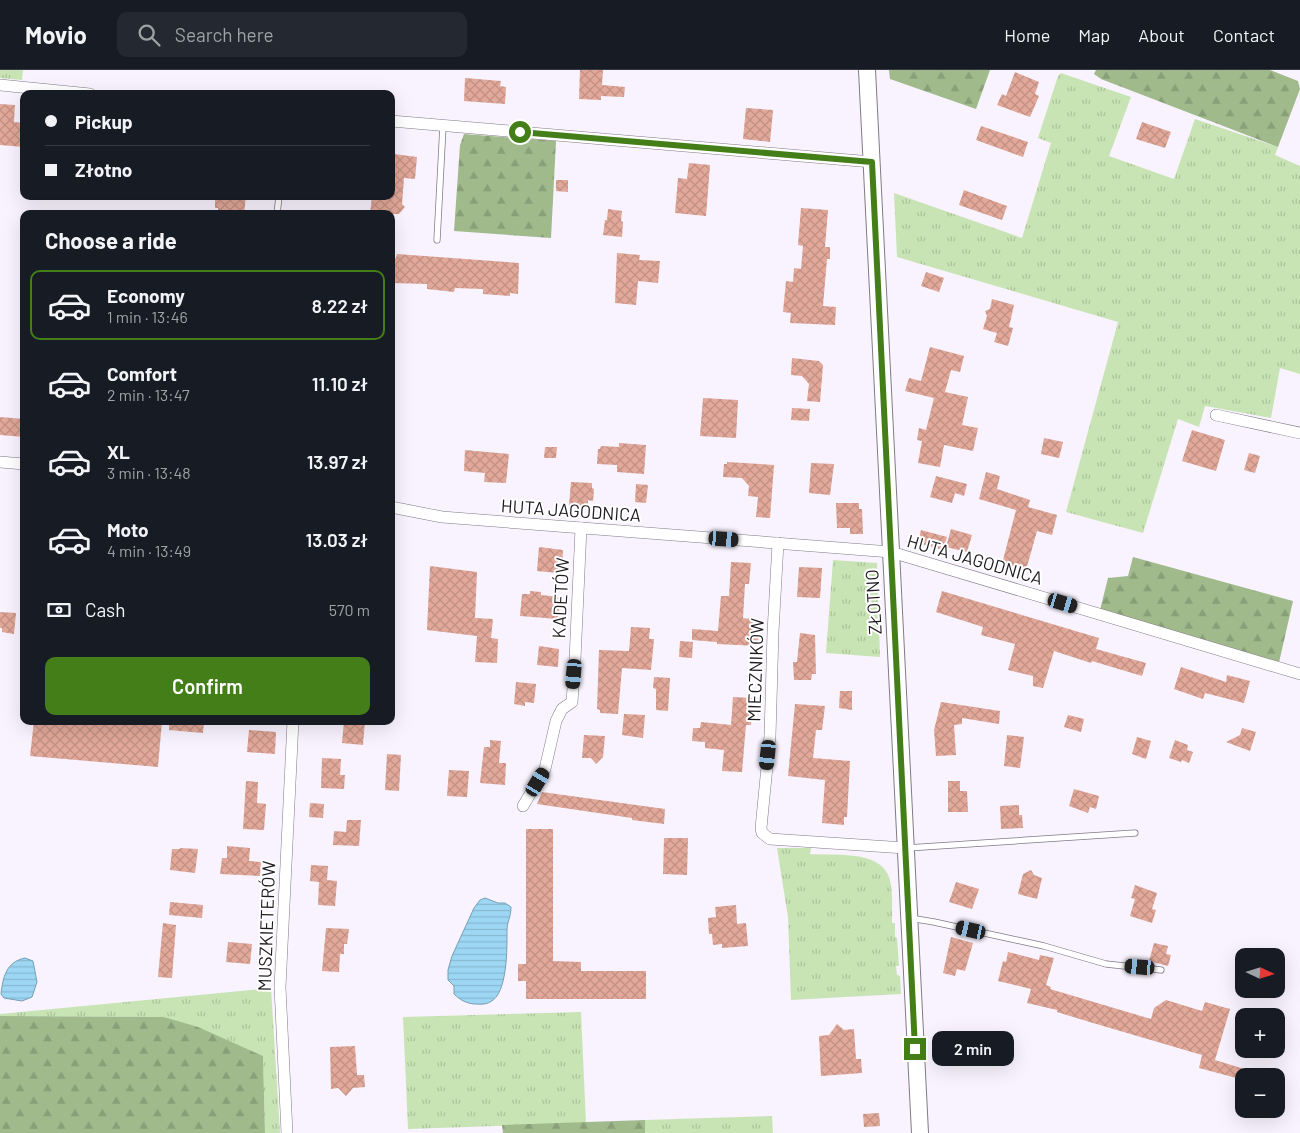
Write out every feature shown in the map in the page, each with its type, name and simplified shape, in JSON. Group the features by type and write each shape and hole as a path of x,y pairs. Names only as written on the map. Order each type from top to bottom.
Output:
{"street":[{"name":"ZŁOTNO","path":"868,70 920,1133"},
{"path":"0,85 50,90"},
{"path":"395,121 872,162"},
{"path":"1216,414 1300,433"},
{"path":"0,462 20,464"},
{"name":"HUTA JAGODNICA","path":"395,508 442,517 891,552 1300,674"},
{"name":"KADETÓW","path":"523,806 546,769 559,715 562,709 572,702 581,528"},
{"name":"MIECZNIKÓW","path":"778,543 771,721 762,833 770,838 905,848"},
{"name":"MUSZKIETERÓW","path":"287,1133 280,987 293,725"}],"lane":[{"path":"437,240 443,126"},
{"path":"905,848 1136,833"},
{"path":"908,918 1044,946 1106,964 1161,970"}],"green space":[{"path":"0,70 23,70 22,80 0,78"},
{"path":"889,70 990,70 976,109 890,79"},
{"path":"1096,70 1270,70 1298,81 1300,89 1278,147 1101,79 1094,74"},
{"path":"1061,73 1131,97 1109,156 1174,179 1195,119 1278,147 1275,155 1300,166 1300,374 1280,368 1271,418 1205,406 1199,427 1178,419 1143,533 1066,512 1118,322 897,257 894,193 1022,238 1051,143 1038,138 1058,76"},
{"path":"464,134 556,141 551,238 454,231 460,145"},
{"path":"1133,557 1293,601 1278,667 1099,614 1108,578 1128,576"},
{"path":"833,560 877,563 880,657 826,653"},
{"path":"777,848 811,848 810,854 856,856 878,863 885,870 891,885 892,923 895,923 895,937 897,938 899,966 896,966 897,975 900,976 901,994 791,1000 788,917"},
{"path":"271,988 280,1133 265,1133 263,1056 164,1017 0,1016 0,1014"},
{"path":"581,1012 586,1123 408,1129 403,1017"},
{"path":"0,1016 164,1017 198,1027 263,1056 265,1133 0,1133"},
{"path":"772,1116 773,1133 645,1133 645,1120"},
{"path":"645,1120 645,1133 503,1133 502,1125"}],"water":[{"path":"485,898 498,903 505,903 511,907 507,927 505,969 500,990 496,997 486,1004 474,1004 463,1001 454,994 454,986 448,980 448,970 452,956 474,908 480,900"},
{"path":"25,958 33,961 37,982 32,997 22,1001 4,998 1,994 4,976 14,963"}],"building":[{"path":"580,70 603,70 602,85 625,87 624,97 601,96 601,100 579,99"},
{"path":"1015,72 1039,82 1035,94 1039,96 1030,117 997,105 1002,94 1006,96"},
{"path":"465,78 501,81 500,86 506,87 505,104 464,101"},
{"path":"0,104 15,105 14,122 20,123 20,147 0,145"},
{"path":"746,108 773,110 770,142 743,139"},
{"path":"1142,122 1171,132 1165,148 1136,139"},
{"path":"981,126 1028,142 1023,157 976,140"},
{"path":"395,154 417,157 415,179 404,178 402,204 405,207 399,214 395,214 395,210 370,210 372,200 395,200"},
{"path":"689,163 710,165 706,216 675,213 678,178 687,179"},
{"path":"556,180 568,180 568,192 556,191"},
{"path":"964,190 1007,206 1002,220 959,205"},
{"path":"215,200 246,200 244,210 218,210 218,208 215,208"},
{"path":"801,208 828,210 825,247 830,247 830,259 827,259 823,306 836,307 835,325 790,323 791,313 783,312 786,281 793,282 794,268 801,269 803,246 798,245"},
{"path":"608,209 622,211 622,237 603,235"},
{"path":"617,253 640,255 639,260 660,261 658,283 638,281 636,305 615,303"},
{"path":"397,254 519,263 518,294 510,293 510,296 483,294 483,289 455,288 454,292 427,289 427,284 395,283"},
{"path":"926,272 944,278 939,292 921,286"},
{"path":"992,299 1014,305 1009,327 1013,328 1008,346 994,342 997,333 983,329 987,316 985,311 990,309"},
{"path":"930,347 964,356 960,372 951,370 945,392 968,397 962,425 978,428 973,451 944,445 940,467 918,463 922,441 917,440 919,428 926,430 934,398 905,391 909,378 921,381"},
{"path":"792,358 819,361 823,365 820,402 807,401 809,384 802,376 791,375"},
{"path":"703,398 738,400 736,438 700,436"},
{"path":"792,408 810,409 809,421 791,420"},
{"path":"0,417 20,419 20,437 0,435"},
{"path":"1192,430 1225,440 1216,471 1182,461"},
{"path":"1044,438 1063,442 1059,458 1041,454"},
{"path":"619,443 646,445 644,474 617,472 617,465 597,464 598,449 601,446 619,447"},
{"path":"545,447 557,447 556,458 544,458"},
{"path":"465,450 509,454 506,483 484,482 485,473 464,471"},
{"path":"1249,453 1260,456 1255,473 1244,470"},
{"path":"727,462 774,465 770,518 756,517 758,497 748,496 749,486 742,478 723,477 724,464 727,464"},
{"path":"811,463 834,464 830,495 809,493"},
{"path":"986,472 1000,476 997,489 1030,500 1028,507 1057,515 1052,535 1037,531 1026,570 1002,564 1016,510 979,499"},
{"path":"936,476 967,484 964,496 955,493 952,503 930,497"},
{"path":"571,482 592,483 592,488 594,489 593,501 588,500 588,507 569,506"},
{"path":"636,484 648,485 646,503 635,502"},
{"path":"836,503 859,503 859,509 862,509 863,534 850,534 850,528 837,528"},
{"path":"951,529 972,535 967,552 946,547"},
{"path":"921,530 947,537 943,550 918,543"},
{"path":"539,547 563,550 562,567 558,567 558,573 537,571"},
{"path":"731,562 751,563 749,584 745,584 743,618 759,620 758,646 717,644 717,642 692,640 692,629 718,631 721,596 729,596"},
{"path":"430,566 477,572 475,618 493,619 491,638 498,639 497,663 475,662 477,636 427,630"},
{"path":"799,567 822,568 820,598 797,597"},
{"path":"530,591 541,592 541,595 560,597 558,619 520,616 522,594 530,594"},
{"path":"942,591 1099,638 1096,649 1146,663 1142,676 1054,651 1043,688 1033,686 1033,676 1008,670 1015,644 981,635 983,627 936,612"},
{"path":"0,612 16,613 14,634 2,632 2,628 0,628"},
{"path":"631,627 650,628 649,639 654,639 651,670 622,668 618,714 600,713 600,710 597,709 599,650 629,651"},
{"path":"800,633 815,635 816,674 812,674 811,680 794,680 793,662 797,662"},
{"path":"680,641 693,642 692,658 679,657"},
{"path":"539,646 559,649 558,667 537,665"},
{"path":"1181,667 1226,682 1227,675 1250,681 1244,703 1205,693 1203,699 1174,689"},
{"path":"654,677 670,678 668,711 656,710 656,689 653,688"},
{"path":"516,682 536,684 534,703 525,702 525,706 514,704"},
{"path":"840,691 852,691 852,710 839,708"},
{"path":"733,697 753,698 751,725 746,725 742,772 722,771 724,750 705,748 705,742 692,741 693,728 700,728 701,722 731,725"},
{"path":"941,702 1000,711 999,724 962,718 962,724 954,725 956,755 936,756 934,730"},
{"path":"795,704 825,706 822,730 816,730 813,758 850,761 847,817 844,817 844,825 822,823 825,780 788,776"},
{"path":"624,714 645,715 643,738 622,735"},
{"path":"1068,715 1084,719 1081,732 1064,727"},
{"path":"34,725 162,725 158,767 30,756"},
{"path":"169,725 204,725 203,733 169,730"},
{"path":"344,725 365,725 363,745 342,743"},
{"path":"1242,728 1256,732 1250,751 1226,742 1240,735"},
{"path":"249,730 276,732 275,754 247,752"},
{"path":"584,735 605,736 603,757 596,764 591,758 582,758"},
{"path":"1007,735 1024,737 1020,768 1004,766"},
{"path":"1137,737 1151,741 1146,759 1132,754"},
{"path":"490,740 501,741 499,763 506,763 505,785 480,783 484,747 490,747"},
{"path":"1175,740 1188,745 1187,750 1193,752 1189,763 1169,758"},
{"path":"387,754 401,755 399,791 385,790"},
{"path":"322,758 341,759 340,775 345,775 344,789 321,788"},
{"path":"449,770 469,771 467,797 447,796"},
{"path":"246,781 258,782 257,803 266,804 264,830 243,829"},
{"path":"948,781 960,781 960,791 967,791 968,812 948,812"},
{"path":"1074,789 1099,796 1096,809 1090,807 1088,813 1069,806"},
{"path":"542,792 665,809 664,824 537,804"},
{"path":"310,803 324,804 323,818 309,817"},
{"path":"1019,805 1019,815 1022,815 1023,828 1001,829 1000,806"},
{"path":"347,820 361,820 359,846 333,845 334,831 346,832"},
{"path":"526,829 553,829 553,961 581,962 581,971 646,971 646,999 526,999 526,981 518,981 518,964 526,964"},
{"path":"664,838 688,838 687,875 663,874"},
{"path":"227,846 250,848 249,861 261,862 260,876 220,874 222,858 227,858"},
{"path":"172,849 198,849 195,873 170,870"},
{"path":"311,865 328,866 327,880 337,881 335,906 318,905 319,882 310,881"},
{"path":"1031,870 1034,875 1042,878 1037,899 1018,894 1023,874"},
{"path":"956,882 979,889 972,909 949,902"},
{"path":"1135,885 1157,893 1152,909 1156,910 1152,923 1130,916 1135,899 1131,898"},
{"path":"170,902 203,905 202,918 169,915"},
{"path":"736,905 737,924 746,923 748,946 722,948 722,944 713,945 712,934 709,934 708,918 716,917 715,907"},
{"path":"163,923 176,925 172,978 158,977"},
{"path":"326,928 349,929 347,944 344,944 344,954 340,954 339,972 322,971"},
{"path":"951,937 973,943 965,971 957,969 955,976 943,973"},
{"path":"228,942 252,944 250,964 226,962"},
{"path":"1154,943 1168,946 1166,954 1171,955 1168,966 1149,961"},
{"path":"1008,952 1039,960 1040,955 1054,958 1046,985 1051,987 1050,989 1151,1019 1154,1008 1166,1000 1202,1011 1205,1002 1230,1009 1215,1060 1241,1068 1235,1068 1235,1078 1199,1068 1202,1055 1057,1012 1057,1010 1027,1003 1031,989 998,981 1003,961 1006,962"},
{"path":"837,1024 844,1030 854,1029 856,1059 861,1059 862,1073 821,1076 819,1036 829,1035"},
{"path":"355,1046 357,1075 364,1075 365,1087 353,1088 346,1096 338,1088 331,1089 330,1047"},
{"path":"879,1113 880,1126 864,1127 863,1114"}],"route":[{"path":"520,132 872,162 915,1049"}]}
